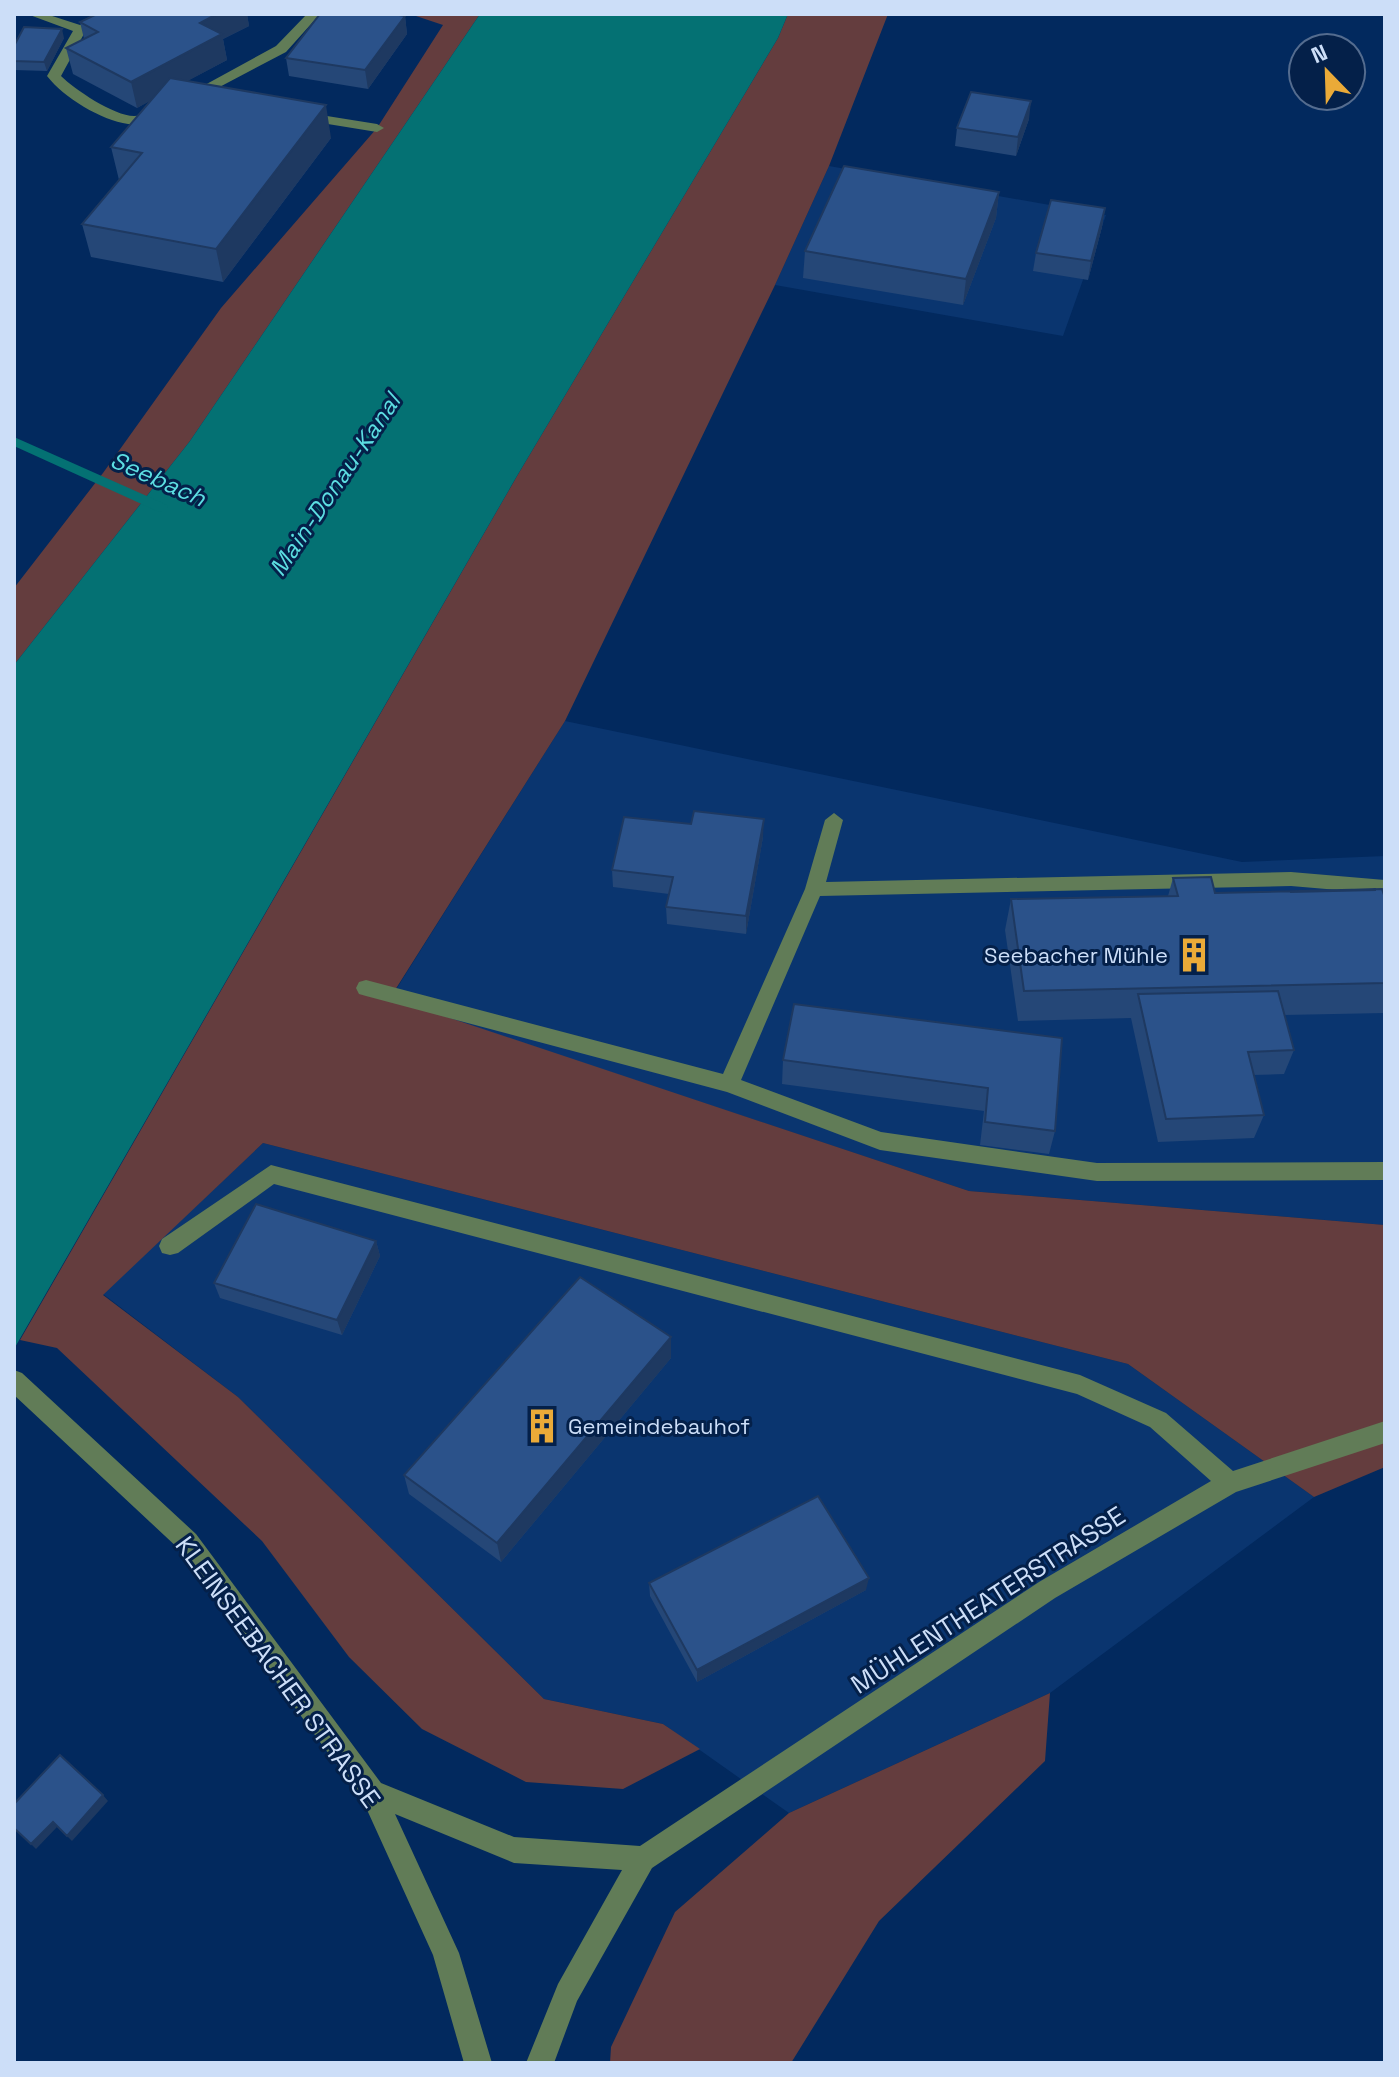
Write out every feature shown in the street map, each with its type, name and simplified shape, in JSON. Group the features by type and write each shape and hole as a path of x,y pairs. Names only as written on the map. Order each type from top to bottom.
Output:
{"street":[{"path":"33,14 80,29 124,14"},
{"path":"80,29 54,76 63,87 126,120 154,115 281,49 314,14"},
{"path":"187,99 219,104"},
{"path":"282,113 377,128"},
{"path":"729,1084 814,889 834,820"},
{"path":"814,889 1291,879 1385,887"},
{"path":"366,988 729,1084 880,1141 1097,1172 1385,1171"},
{"path":"170,1246 271,1174 1080,1385 1158,1420 1230,1483"},
{"name":"KLEINSEEBACHER STRASSE","path":"14,1380 188,1542 372,1792 446,1953 478,2063"},
{"name":"MÜHLENTHEATERSTRASSE","path":"643,1859 1047,1590 1230,1483 1385,1432"},
{"path":"372,1792 514,1850 643,1859 567,1993 540,2063"}],"shaded area":[{"path":"410,14 480,14 190,441 14,665 14,588 103,473 221,308 377,128 443,25"},
{"path":"788,14 888,14 829,166 775,285 565,721 390,998 969,1191 1385,1225 1385,1467 1314,1497 1128,1364 263,1143 103,1295 238,1397 544,1699 663,1724 700,1749 623,1789 526,1782 422,1729 349,1657 262,1541 57,1348 20,1340 517,476 778,38"},
{"path":"829,166 1106,215 1063,336 775,285"},
{"path":"565,721 1242,862 1385,856 1385,1225 969,1191 390,999"},
{"path":"263,1143 1128,1364 1314,1497 1050,1693 789,1813 663,1724 544,1699 238,1397 103,1294"},
{"path":"1050,1693 1045,1761 879,1921 791,2063 610,2063 611,2047 675,1912 789,1813"}],"water":[{"name":"Main-Donau-Kanal","path":"480,14 788,14 778,38 517,476 14,1349 14,665 190,441"}],"building":[{"path":"97,14 217,14 200,23 222,34 131,82 66,48 98,32 80,22"},
{"path":"320,14 405,16 365,70 286,58"},
{"path":"24,27 62,29 44,62 14,61 14,46"},
{"path":"170,78 326,105 216,249 82,224 142,153 111,147"},
{"path":"971,92 1031,101 1018,137 957,128"},
{"path":"844,166 999,192 966,279 805,251"},
{"path":"1051,200 1105,208 1091,261 1036,253"},
{"path":"694,811 764,819 746,916 666,907 673,877 612,870 624,817 691,824"},
{"name":"Seebacher Mühle","path":"1211,877 1215,893 1382,889 1385,898 1385,983 1024,991 1011,899 1178,896 1173,878"},
{"path":"1375,889 1375,890 1290,892"},
{"path":"1278,991 1294,1050 1248,1052 1264,1115 1166,1119 1138,994"},
{"path":"794,1004 1062,1038 1055,1131 985,1122 988,1088 783,1060"},
{"path":"256,1204 376,1241 337,1320 214,1283"},
{"name":"Gemeindebauhof","path":"580,1277 671,1337 497,1543 404,1475"},
{"path":"818,1496 869,1578 697,1670 649,1583"},
{"path":"60,1755 103,1795 67,1836 53,1822 31,1844 14,1828 14,1804"}],"waterway":[{"name":"Seebach","path":"14,441 162,508"}],"place":[{"name":"Seebacher Mühle","path":"1194,955"},
{"name":"Gemeindebauhof","path":"542,1426"}]}
